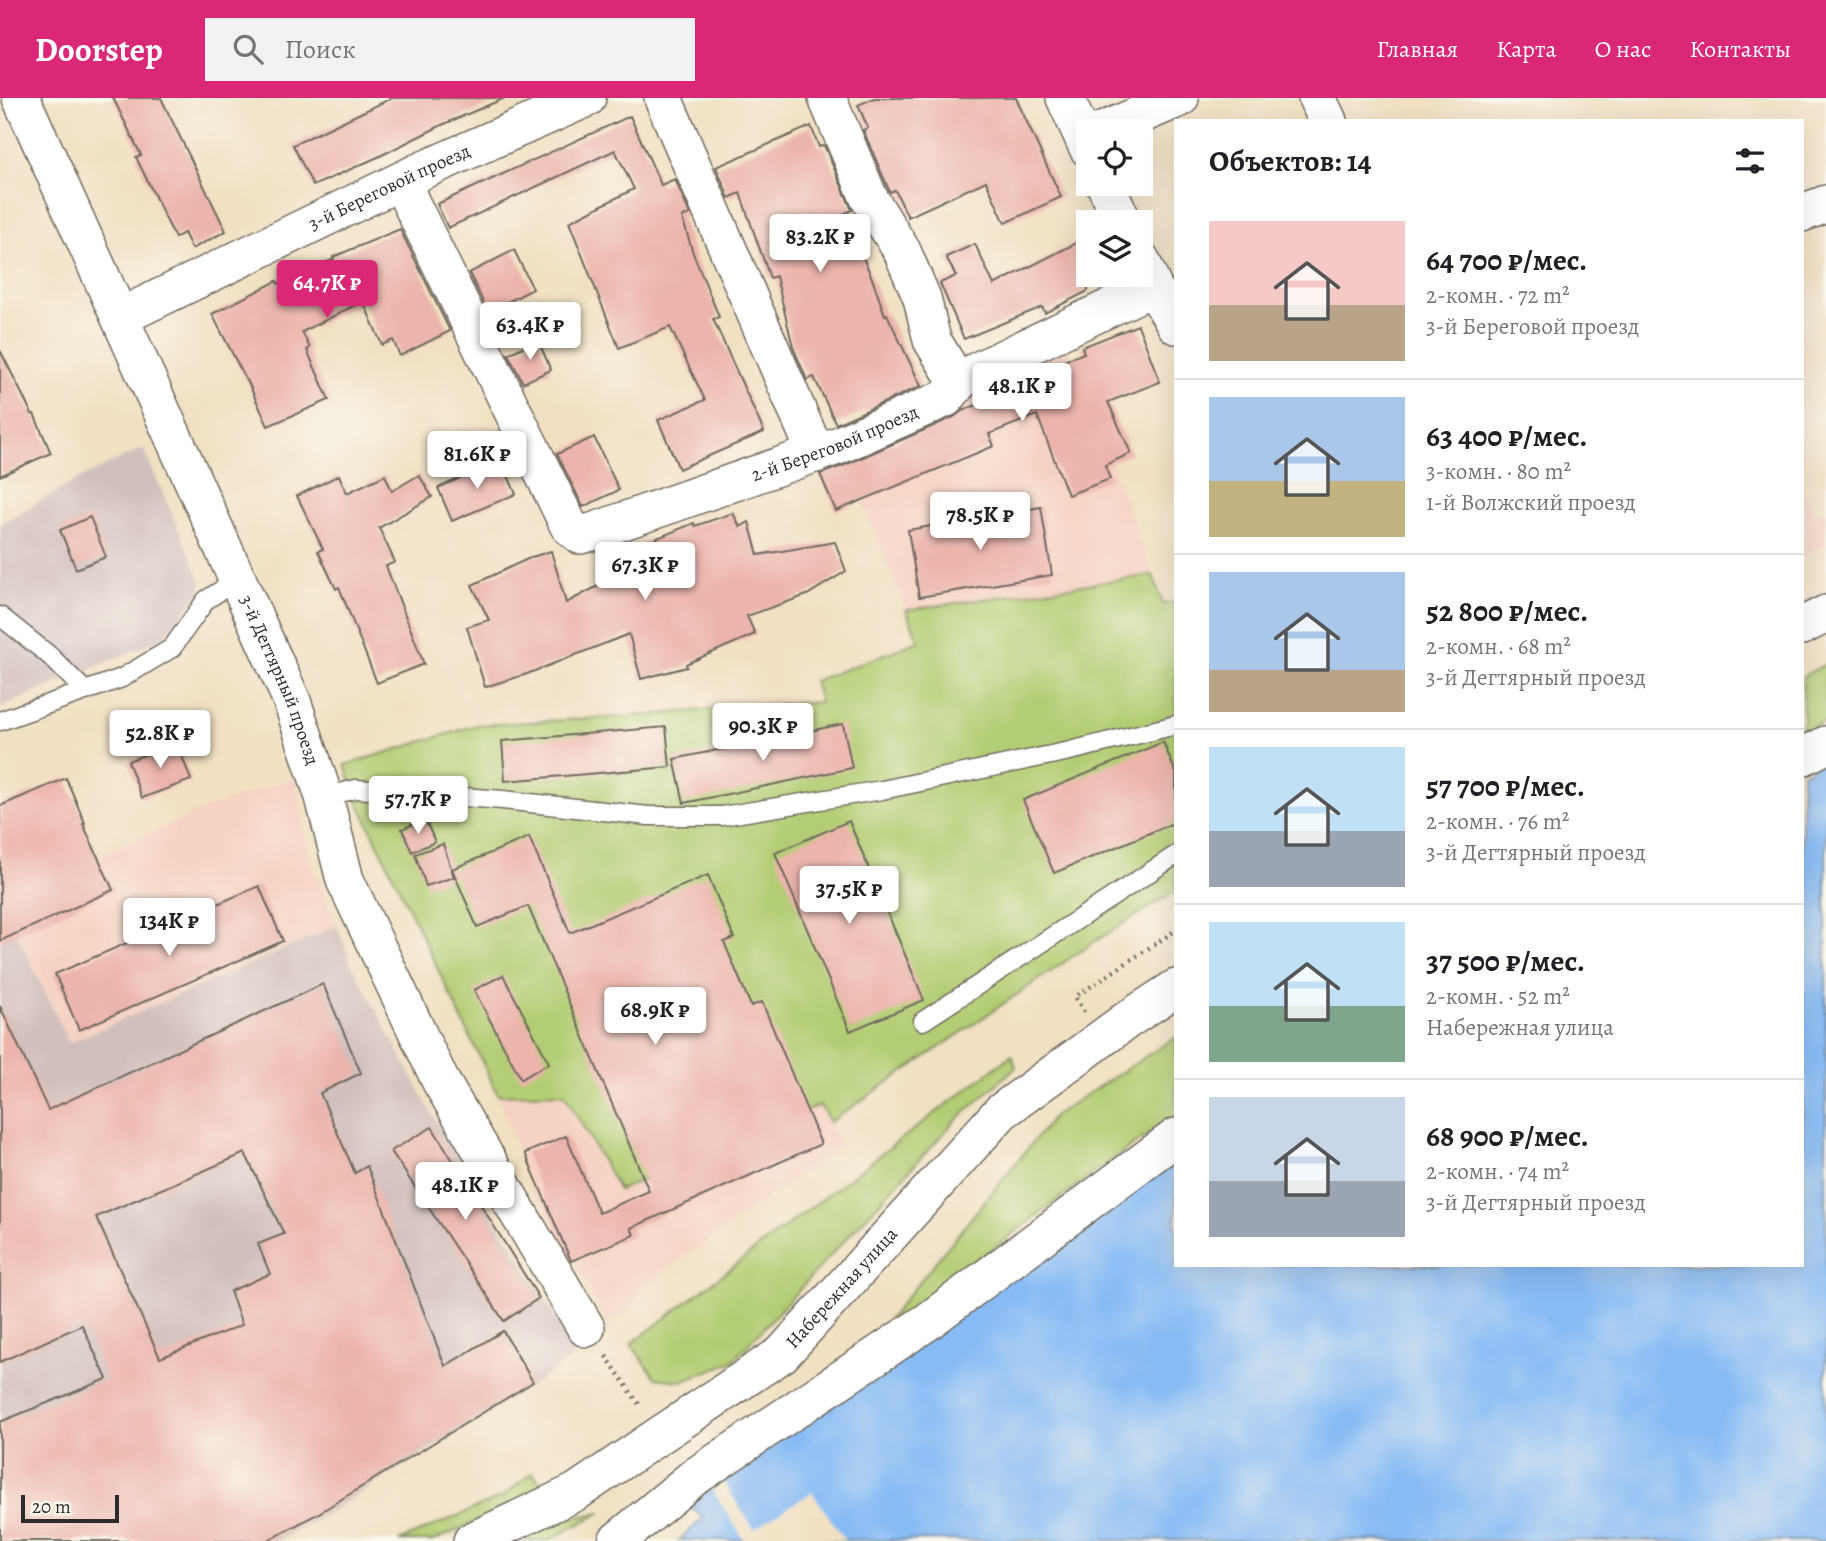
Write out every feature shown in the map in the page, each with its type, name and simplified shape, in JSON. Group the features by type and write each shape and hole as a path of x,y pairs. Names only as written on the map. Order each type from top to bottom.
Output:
{"street":[{"name":"3-й Дегтярный проезд","path":"21,98 292,701 324,797 345,880 440,1080 586,1328"},
{"name":"3-й Береговой проезд","path":"120,317 419,172 587,98"},
{"path":"663,98 817,454"},
{"path":"827,98 869,198 902,251 922,298 932,340 949,368 961,380"},
{"path":"1065,98 1078,119"},
{"path":"1134,119 1180,98"},
{"path":"1317,98 1327,119"},
{"name":"2-й Береговой проезд","path":"402,181 569,526 579,535 817,454 946,398 961,380 1124,287"},
{"path":"1804,213 1826,204"},
{"path":"1153,285 1174,321"},
{"path":"1804,625 1826,614"},
{"path":"1804,756 1826,745"},
{"name":"Набережная улица","path":"472,1541 576,1492 782,1354 1001,1112 1174,989"},
{"path":"617,1541 693,1478 927,1322 1174,1138"}],"lane":[{"path":"0,721 122,678 172,648 206,600 237,580"},
{"path":"0,616 50,656 85,691"},
{"path":"324,797 356,789 503,800 648,816 722,816 882,790 1070,751 1174,725"},
{"path":"923,1021 1174,856"}],"path":[{"path":"1100,1040 1075,997 1174,931"},
{"path":"586,1328 660,1434"}],"shaded area":[{"path":"1066,343 1153,575 906,610 843,456"},
{"path":"143,448 202,582 198,597 162,638 0,708 0,524 75,481"},
{"path":"1804,493 1817,513 1826,509 1826,544 1804,555"},
{"path":"295,777 310,859 337,926 68,1043 0,897 207,808"},
{"path":"0,898 69,1043 337,926 351,963 436,1121 576,1354 545,1377 319,1519 277,1541 0,1541"},
{"path":"564,1093 619,1190 820,1105 841,1145 640,1289 636,1303 608,1326 544,1205 534,1196 498,1095"}],"green space":[{"path":"1153,575 1163,604 1174,602 1174,892 1091,944 830,1122 820,1105 619,1190 564,1093 498,1095 359,804 345,765 477,725 820,702 814,681 919,641 906,610"},
{"path":"1826,664 1826,721 1804,732 1804,675"},
{"path":"1174,1038 1174,1116 1099,1169 871,1341 1055,1115"},
{"path":"1012,1055 1016,1067 954,1122 732,1362 681,1381 656,1378 631,1344"},
{"path":"532,1473 542,1484 507,1508 433,1541 399,1541 502,1497"},
{"path":"602,1512 547,1541 506,1541 545,1524"}],"water":[{"path":"1826,761 1826,1541 679,1540 703,1519 688,1503 1174,1155 1174,1267 1804,1267 1804,772"}],"pier":[{"path":"722,1480 754,1529 812,1492 845,1540 745,1541 709,1485"}],"building":[{"path":"113,98 161,98 226,231 192,249 184,233 175,238 136,157 141,155"},
{"path":"392,98 505,98 313,186 293,145"},
{"path":"874,98 1016,98 1061,197 1005,223 986,181 908,217 895,190 890,192 863,130 868,128 858,105"},
{"path":"630,116 661,185 675,179 690,214 682,217 693,253 719,317 713,319 764,432 679,469 658,420 705,400 670,327 619,348 569,222 634,189 615,150 448,228 437,204"},
{"path":"811,126 819,147 824,145 852,210 843,214 870,273 885,315 887,314 921,386 836,424 814,377 807,380 793,347 776,276 770,278 740,193 729,198 716,167"},
{"path":"400,229 450,331 400,356 393,340 382,345 363,301 302,332 329,400 268,426 212,314 277,281 278,284"},
{"path":"1076,243 1076,287 1088,287 1088,291 1045,313 1042,307 964,339 940,283 956,276 946,257 975,244 994,285"},
{"path":"514,250 533,289 488,312 469,273"},
{"path":"1138,325 1160,382 1108,402 1131,453 1105,465 1110,479 1068,495 1037,415 989,434 994,446 836,511 820,474 1009,392 1006,384 1084,353 1082,347"},
{"path":"538,340 551,370 523,383 508,354"},
{"path":"0,350 51,453 0,476"},
{"path":"594,437 619,490 583,507 557,454"},
{"path":"501,460 516,494 452,521 438,488"},
{"path":"339,475 347,493 385,475 392,491 419,475 432,497 379,528 395,562 386,566 424,664 377,683 339,587 336,589 318,551 323,549 297,496"},
{"path":"1041,507 1052,575 919,597 908,530"},
{"path":"733,513 740,527 749,522 758,555 835,542 846,571 807,595 747,616 755,634 686,664 687,667 641,679 629,634 527,674 485,687 467,627 489,620 472,585 551,551 566,603 634,567 628,550 694,523 695,526"},
{"path":"90,517 106,557 76,569 60,530"},
{"path":"843,724 852,768 684,803 674,759"},
{"path":"666,727 670,767 505,781 502,741"},
{"path":"1163,742 1174,768 1174,823 1054,873 1023,800"},
{"path":"177,743 191,780 142,798 128,761"},
{"path":"66,778 85,823 83,824 113,890 0,941 0,806"},
{"path":"425,819 435,842 412,852 402,829"},
{"path":"849,821 924,1000 850,1031 775,853"},
{"path":"529,837 570,933 708,875 734,938 724,942 751,1006 762,1002 821,1144 631,1228 634,1235 571,1261 525,1153 566,1136 599,1213 649,1191 528,906 477,927 452,869"},
{"path":"443,844 454,877 426,886 415,854"},
{"path":"259,886 283,941 79,1030 55,974"},
{"path":"503,975 549,1063 521,1079 474,990"},
{"path":"323,984 361,1073 320,1093 355,1173 367,1166 445,1366 503,1331 533,1382 319,1513 267,1541 0,1541 0,1422 107,1379 82,1325 0,1362 0,1006 48,1110","holes":["245,1153 284,1234 258,1244 270,1274 230,1291 242,1325 160,1358 96,1217"]},
{"path":"432,1127 539,1298 504,1321 391,1151"}]}
